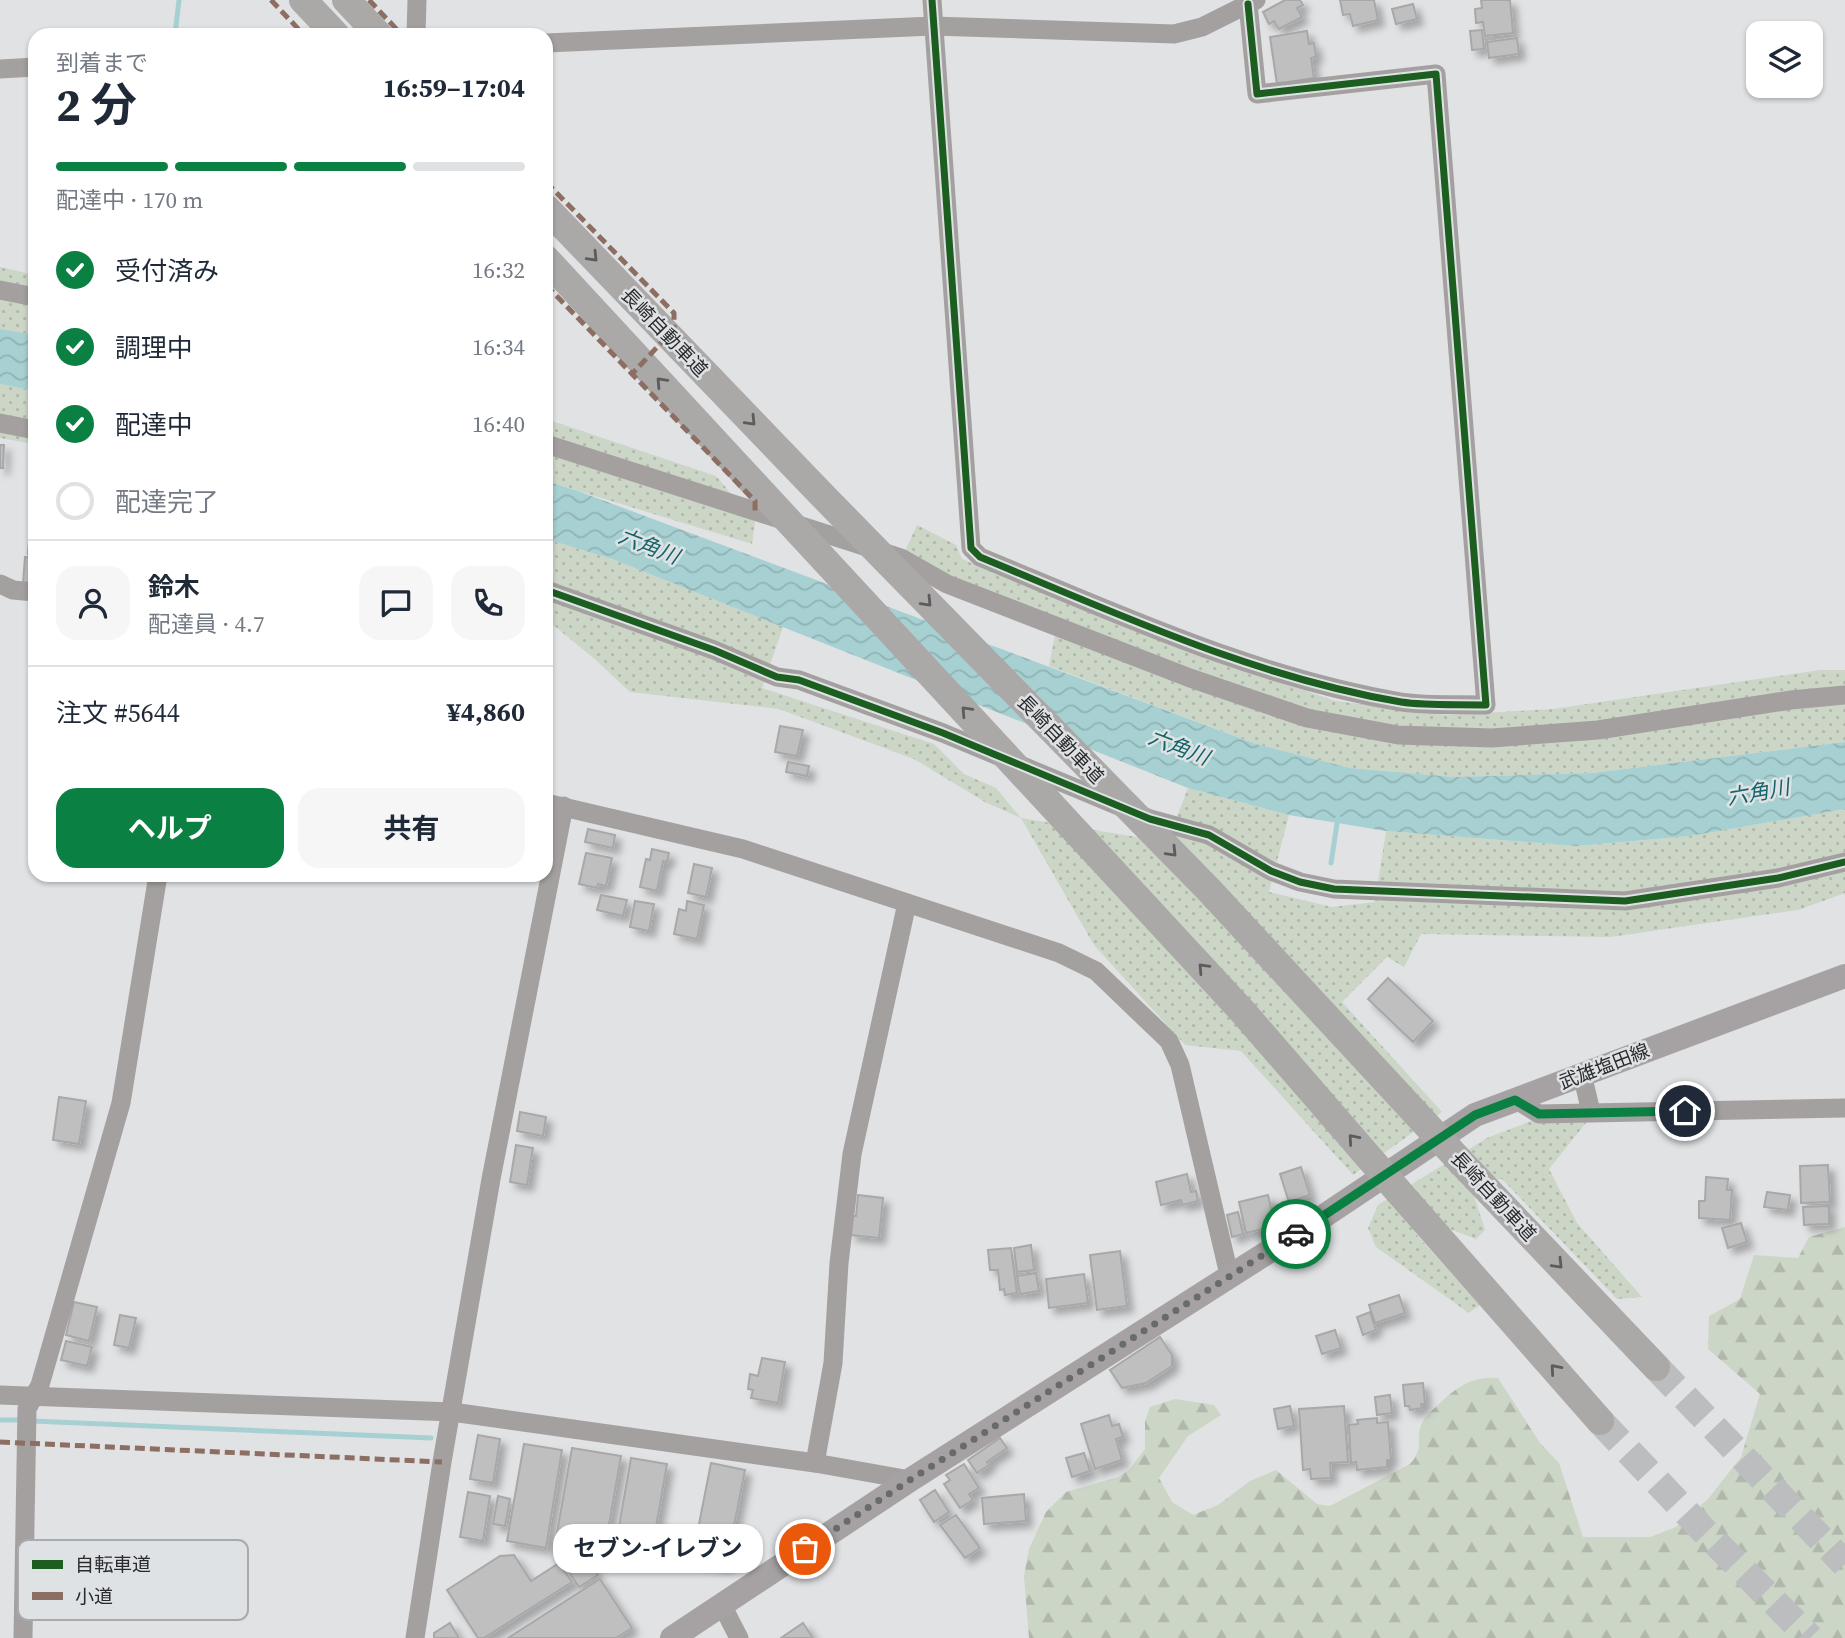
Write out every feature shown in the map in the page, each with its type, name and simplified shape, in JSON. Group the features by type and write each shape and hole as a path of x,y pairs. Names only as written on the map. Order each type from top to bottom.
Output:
{"highway":[{"path":"303,0 329,28"},
{"path":"346,0 372,28"},
{"name":"長崎自動車道","path":"553,215 1208,889 1460,1161 1656,1367"},
{"name":"長崎自動車道","path":"553,267 1234,1002 1600,1420"}],"main road":[{"name":"武雄塩田線","path":"672,1638 910,1480 1231,1276 1475,1115 1845,975"}],"street":[{"path":"416,28 417,0"},
{"path":"553,43 933,26 1174,34 1202,27 1252,2 1257,94 1436,74 1486,705 1404,702 1315,685 1206,650 980,557 971,548 933,26 932,0"},
{"path":"0,69 28,67"},
{"path":"0,290 28,296"},
{"path":"0,423 28,429"},
{"path":"553,446 901,558 960,589 1190,678 1307,718 1398,735 1492,738 1598,730 1791,700 1845,695"},
{"path":"0,584 13,590 28,591"},
{"path":"553,592 714,650 777,677 799,680 943,733 1150,819 1209,835 1271,871 1300,882 1334,889 1625,901 1778,878 1845,862"},
{"path":"555,804 743,849 1059,953 1096,971 1168,1041 1180,1065 1231,1276"},
{"path":"24,1540 26,1431 30,1402 40,1385 121,1103 157,882"},
{"path":"415,1638 440,1475 542,882"},
{"path":"815,1463 833,1363 839,1263 852,1154 907,903"},
{"path":"1582,1074 1591,1112"},
{"path":"1515,1100 1539,1114 1845,1108"},
{"path":"0,1395 30,1402 452,1412 815,1463 910,1480"},
{"path":"722,1605 739,1638"},
{"path":"23,1620 23,1638"}],"green space":[{"path":"0,267 28,273 28,334 0,329"},
{"path":"0,384 28,390 28,443 0,438"},
{"path":"553,421 716,476 755,522 752,544 553,483"},
{"path":"917,525 956,545 962,559 1204,657 1336,701 1447,715 1553,709 1820,670 1845,670 1845,742 1592,773 1454,777 1350,768 1256,744 1049,666 1058,619 949,579 905,551"},
{"path":"553,541 612,559 783,627 762,688 934,744 964,774 996,788 1021,818 985,802 914,759 779,709 630,692 553,625"},
{"path":"1188,788 1289,815 1269,892 1332,907 1375,902 1386,831 1578,846 1690,836 1845,809 1845,893 1798,910 1610,937 1421,934 1404,967 1387,957 1342,1002 1442,1112 1353,1175 1241,1051 1185,1045 1094,945 1021,818 1167,842"},
{"path":"1589,1119 1549,1169 1577,1223 1642,1297 1617,1299 1502,1179 1484,1179 1473,1193 1485,1230 1476,1239 1426,1220 1416,1234 1480,1305 1469,1313 1376,1247 1368,1228 1378,1205 1487,1138 1531,1121"},
{"path":"1845,1227 1845,1638 1029,1638 1024,1576 1029,1549 1046,1512 1066,1492 1118,1477 1129,1470 1145,1449 1145,1421 1150,1407 1175,1399 1214,1405 1221,1415 1188,1436 1159,1478 1172,1502 1193,1515 1218,1505 1250,1481 1276,1470 1317,1504 1330,1506 1410,1464 1418,1452 1419,1434 1424,1420 1453,1392 1466,1383 1498,1378 1540,1443 1559,1463 1583,1537 1650,1537 1676,1527 1708,1499 1741,1457 1760,1394 1708,1349 1709,1316 1740,1299 1754,1255 1798,1258 1809,1237"}],"water":[{"path":"0,329 28,334 28,390 0,384"},
{"name":"六角川","path":"553,483 1256,744 1350,768 1454,777 1592,773 1845,742 1845,809 1690,836 1577,846 1386,831 1289,815 1188,788 612,559 553,541"}],"building":[{"path":"1285,0 1300,0 1303,5 1297,8 1302,17 1279,29 1274,21 1269,24 1263,12"},
{"path":"1340,0 1374,0 1378,20 1353,26 1350,14 1343,15"},
{"path":"1481,0 1510,0 1513,33 1485,36 1483,22 1476,23 1475,9 1482,8"},
{"path":"1413,4 1417,19 1396,24 1392,9"},
{"path":"1482,30 1484,49 1472,50 1470,31"},
{"path":"1307,31 1309,44 1314,43 1316,57 1311,58 1314,78 1277,84 1270,37"},
{"path":"1517,38 1519,54 1489,58 1487,42"},
{"path":"0,445 4,445 3,468 0,468"},
{"path":"25,557 28,557 28,583 23,583"},
{"path":"780,726 803,730 797,756 775,752"},
{"path":"788,762 809,766 807,776 786,772"},
{"path":"588,829 615,835 613,848 585,842"},
{"path":"652,849 669,853 667,862 663,861 657,891 640,887 646,859 650,860"},
{"path":"586,853 612,858 606,886 598,884 597,888 579,884"},
{"path":"694,864 712,868 706,897 688,893"},
{"path":"601,895 627,900 623,916 597,910"},
{"path":"635,901 654,904 649,931 630,927"},
{"path":"687,901 704,905 697,939 674,934 679,909 686,911"},
{"path":"1388,978 1433,1021 1413,1042 1368,999"},
{"path":"59,1097 86,1101 79,1144 53,1140"},
{"path":"520,1112 546,1117 543,1136 517,1131"},
{"path":"516,1145 533,1148 527,1185 510,1182"},
{"path":"1828,1165 1830,1202 1801,1203 1800,1166"},
{"path":"1301,1167 1310,1195 1289,1202 1280,1174"},
{"path":"1187,1174 1191,1192 1196,1191 1198,1201 1182,1205 1181,1200 1161,1205 1156,1182"},
{"path":"1706,1177 1728,1179 1727,1190 1732,1190 1730,1220 1699,1218 1699,1201 1705,1201"},
{"path":"1767,1192 1790,1195 1788,1210 1764,1207"},
{"path":"858,1195 883,1198 879,1238 850,1235 853,1216 856,1216"},
{"path":"1268,1195 1275,1226 1246,1233 1239,1202"},
{"path":"1829,1206 1829,1224 1804,1225 1803,1207"},
{"path":"1238,1212 1243,1234 1232,1237 1227,1215"},
{"path":"1741,1223 1747,1242 1728,1248 1722,1228"},
{"path":"1031,1245 1034,1270 1017,1272 1014,1248"},
{"path":"1011,1248 1017,1293 1005,1295 1004,1289 1000,1290 998,1270 990,1270 988,1250"},
{"path":"1120,1251 1127,1306 1097,1310 1090,1255"},
{"path":"1036,1273 1039,1291 1020,1294 1017,1276"},
{"path":"1084,1274 1088,1303 1049,1308 1046,1279"},
{"path":"1399,1295 1405,1313 1375,1323 1369,1305"},
{"path":"74,1302 97,1307 89,1341 66,1335"},
{"path":"1370,1312 1376,1330 1363,1335 1357,1317"},
{"path":"120,1315 136,1318 129,1348 114,1345"},
{"path":"1335,1330 1341,1348 1322,1354 1316,1336"},
{"path":"1160,1337 1172,1355 1172,1366 1146,1383 1122,1388 1110,1370"},
{"path":"66,1341 92,1347 87,1366 61,1360"},
{"path":"762,1358 785,1362 778,1403 751,1398 753,1390 748,1389 750,1374 758,1376"},
{"path":"1423,1383 1425,1404 1421,1404 1422,1408 1410,1410 1409,1406 1405,1406 1403,1385"},
{"path":"1390,1395 1392,1413 1377,1415 1375,1397"},
{"path":"1290,1406 1294,1426 1278,1429 1274,1409"},
{"path":"1344,1406 1348,1462 1330,1463 1331,1478 1311,1479 1310,1469 1303,1470 1299,1409"},
{"path":"1109,1415 1112,1426 1119,1424 1123,1437 1116,1439 1122,1460 1095,1469 1081,1424"},
{"path":"1377,1418 1377,1423 1388,1422 1391,1460 1387,1460 1387,1467 1357,1470 1356,1462 1351,1463 1349,1425 1358,1424 1357,1420"},
{"path":"478,1435 500,1439 493,1483 470,1479"},
{"path":"1000,1438 1007,1448 977,1473 968,1460"},
{"path":"524,1444 562,1450 546,1548 507,1541"},
{"path":"572,1448 621,1456 605,1547 556,1538"},
{"path":"1084,1453 1090,1471 1072,1477 1066,1458"},
{"path":"631,1458 667,1464 651,1555 615,1549"},
{"path":"711,1463 745,1470 726,1566 692,1560"},
{"path":"964,1464 979,1488 969,1494 973,1500 960,1508 944,1484 950,1480 946,1475"},
{"path":"935,1490 949,1512 934,1522 920,1500"},
{"path":"468,1492 490,1496 483,1541 460,1537"},
{"path":"1024,1494 1026,1521 984,1524 982,1498"},
{"path":"498,1496 510,1499 505,1526 493,1524"},
{"path":"956,1515 980,1548 965,1558 940,1525"},
{"path":"514,1555 531,1581 559,1563 572,1582 484,1638 478,1638 447,1590 500,1556"},
{"path":"579,1564 590,1564 598,1575 579,1587 568,1571"},
{"path":"600,1579 632,1628 616,1638 508,1638"},
{"path":"450,1623 459,1638 434,1638 434,1633"},
{"path":"803,1623 813,1638 781,1638"}],"waterway":[{"path":"176,28 179,0"},
{"path":"1331,863 1338,817"},
{"path":"0,1420 22,1420"},
{"path":"32,1421 431,1438"}],"tunnel":[{"path":"1656,1367 1845,1564"},
{"path":"1600,1421 1810,1638"}],"marked path":[{"path":"271,0 297,28"},
{"path":"369,0 395,28"},
{"path":"553,189 674,313 674,329 632,374"},
{"path":"553,292 755,501 755,511"},
{"path":"0,1442 442,1462"}],"cycle path":[{"path":"932,0 971,548 980,557 1187,642 1293,677 1401,702 1486,705 1436,74 1257,94 1248,4"},
{"path":"553,592 714,650 777,677 799,680 943,733 1150,819 1209,835 1271,871 1300,882 1334,889 1625,901 1778,878 1845,862"}],"way so far":[{"path":"805,1549 1296,1234"}],"place":[{"name":"セブン-イレブン","path":"805,1549"}],"route":[{"path":"1296,1234 1475,1115 1515,1100 1539,1114 1685,1111"}]}
